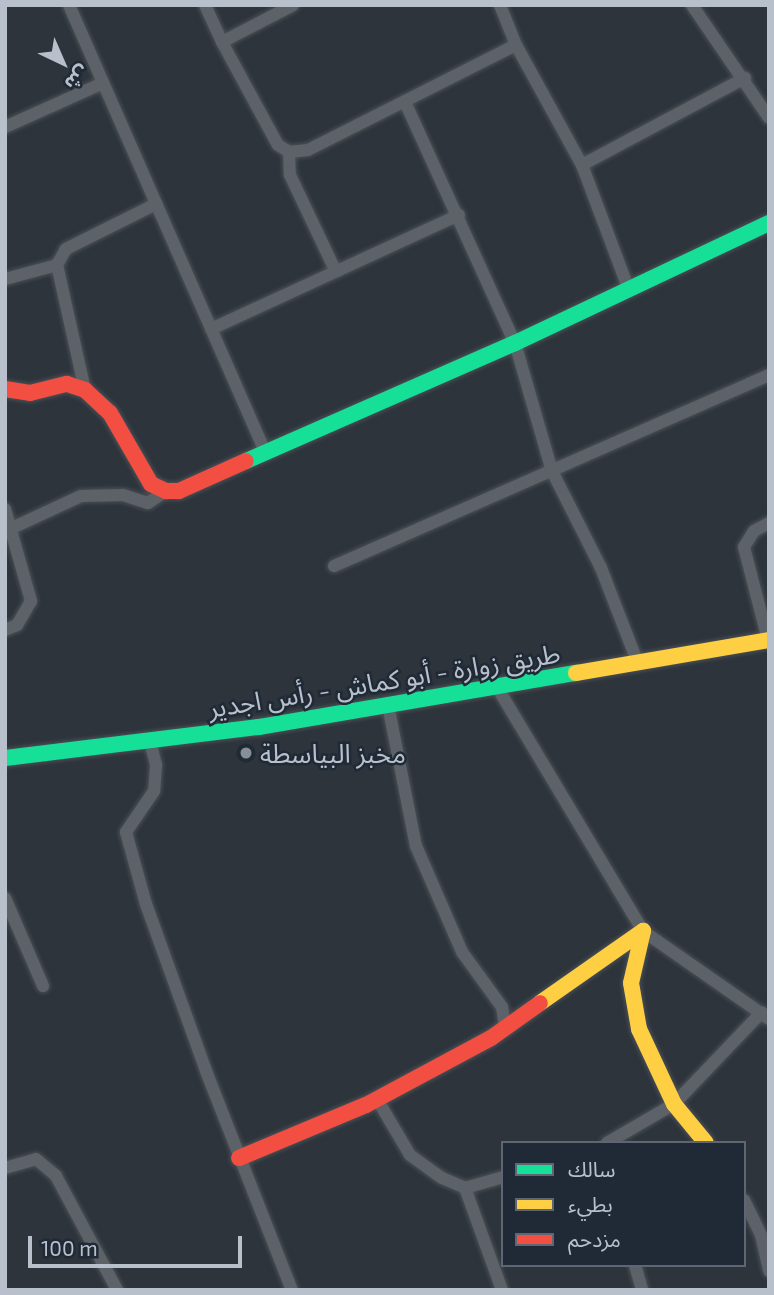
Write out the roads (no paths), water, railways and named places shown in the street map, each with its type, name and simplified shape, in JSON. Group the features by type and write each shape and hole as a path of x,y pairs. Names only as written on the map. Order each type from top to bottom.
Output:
{"street":[{"path":"69,5 266,454"},
{"path":"205,5 278,145 289,152 308,150 516,45"},
{"path":"222,42 293,5"},
{"path":"500,5 516,45 582,165 629,290"},
{"path":"692,5 745,78 769,118"},
{"path":"582,165 745,78"},
{"path":"5,127 103,83"},
{"path":"405,102 515,342 552,471 601,568 638,661"},
{"path":"289,152 290,175 336,272"},
{"path":"85,390 57,265 66,249 156,204"},
{"path":"211,329 459,215"},
{"path":"5,389 30,393 67,384 85,390 110,413 151,484 166,491 179,491 515,342 769,223"},
{"path":"5,279 57,265"},
{"path":"334,566 769,375"},
{"path":"12,528 81,496 123,495 148,503 166,491"},
{"path":"5,509 31,601 17,625 5,630"},
{"path":"768,640 744,547 754,531 769,523"},
{"name":"طريق زوارة - أبو كماش - رأس اجدير","path":"5,758 150,742 388,705 768,640"},
{"path":"497,687 643,931 765,1015 674,1104 610,1141"},
{"path":"388,705 416,846 462,952 502,1007 505,1025"},
{"path":"150,742 156,765 154,791 126,832 146,904 239,1158 292,1290"},
{"path":"5,898 43,986"},
{"path":"239,1158 377,1099 491,1038 505,1025 643,931"},
{"path":"643,931 631,983 639,1029 674,1104 704,1141"},
{"path":"377,1099 410,1156 442,1178 465,1188 501,1178"},
{"path":"5,1168 36,1159 56,1176 117,1290"},
{"path":"465,1188 502,1290"},
{"path":"746,1204 761,1235 769,1271"},
{"path":"636,1267 642,1290"},
{"path":"106,1268 107,1290"}],"place":[{"name":"مخبز البياسطة","path":"246,753"}]}
